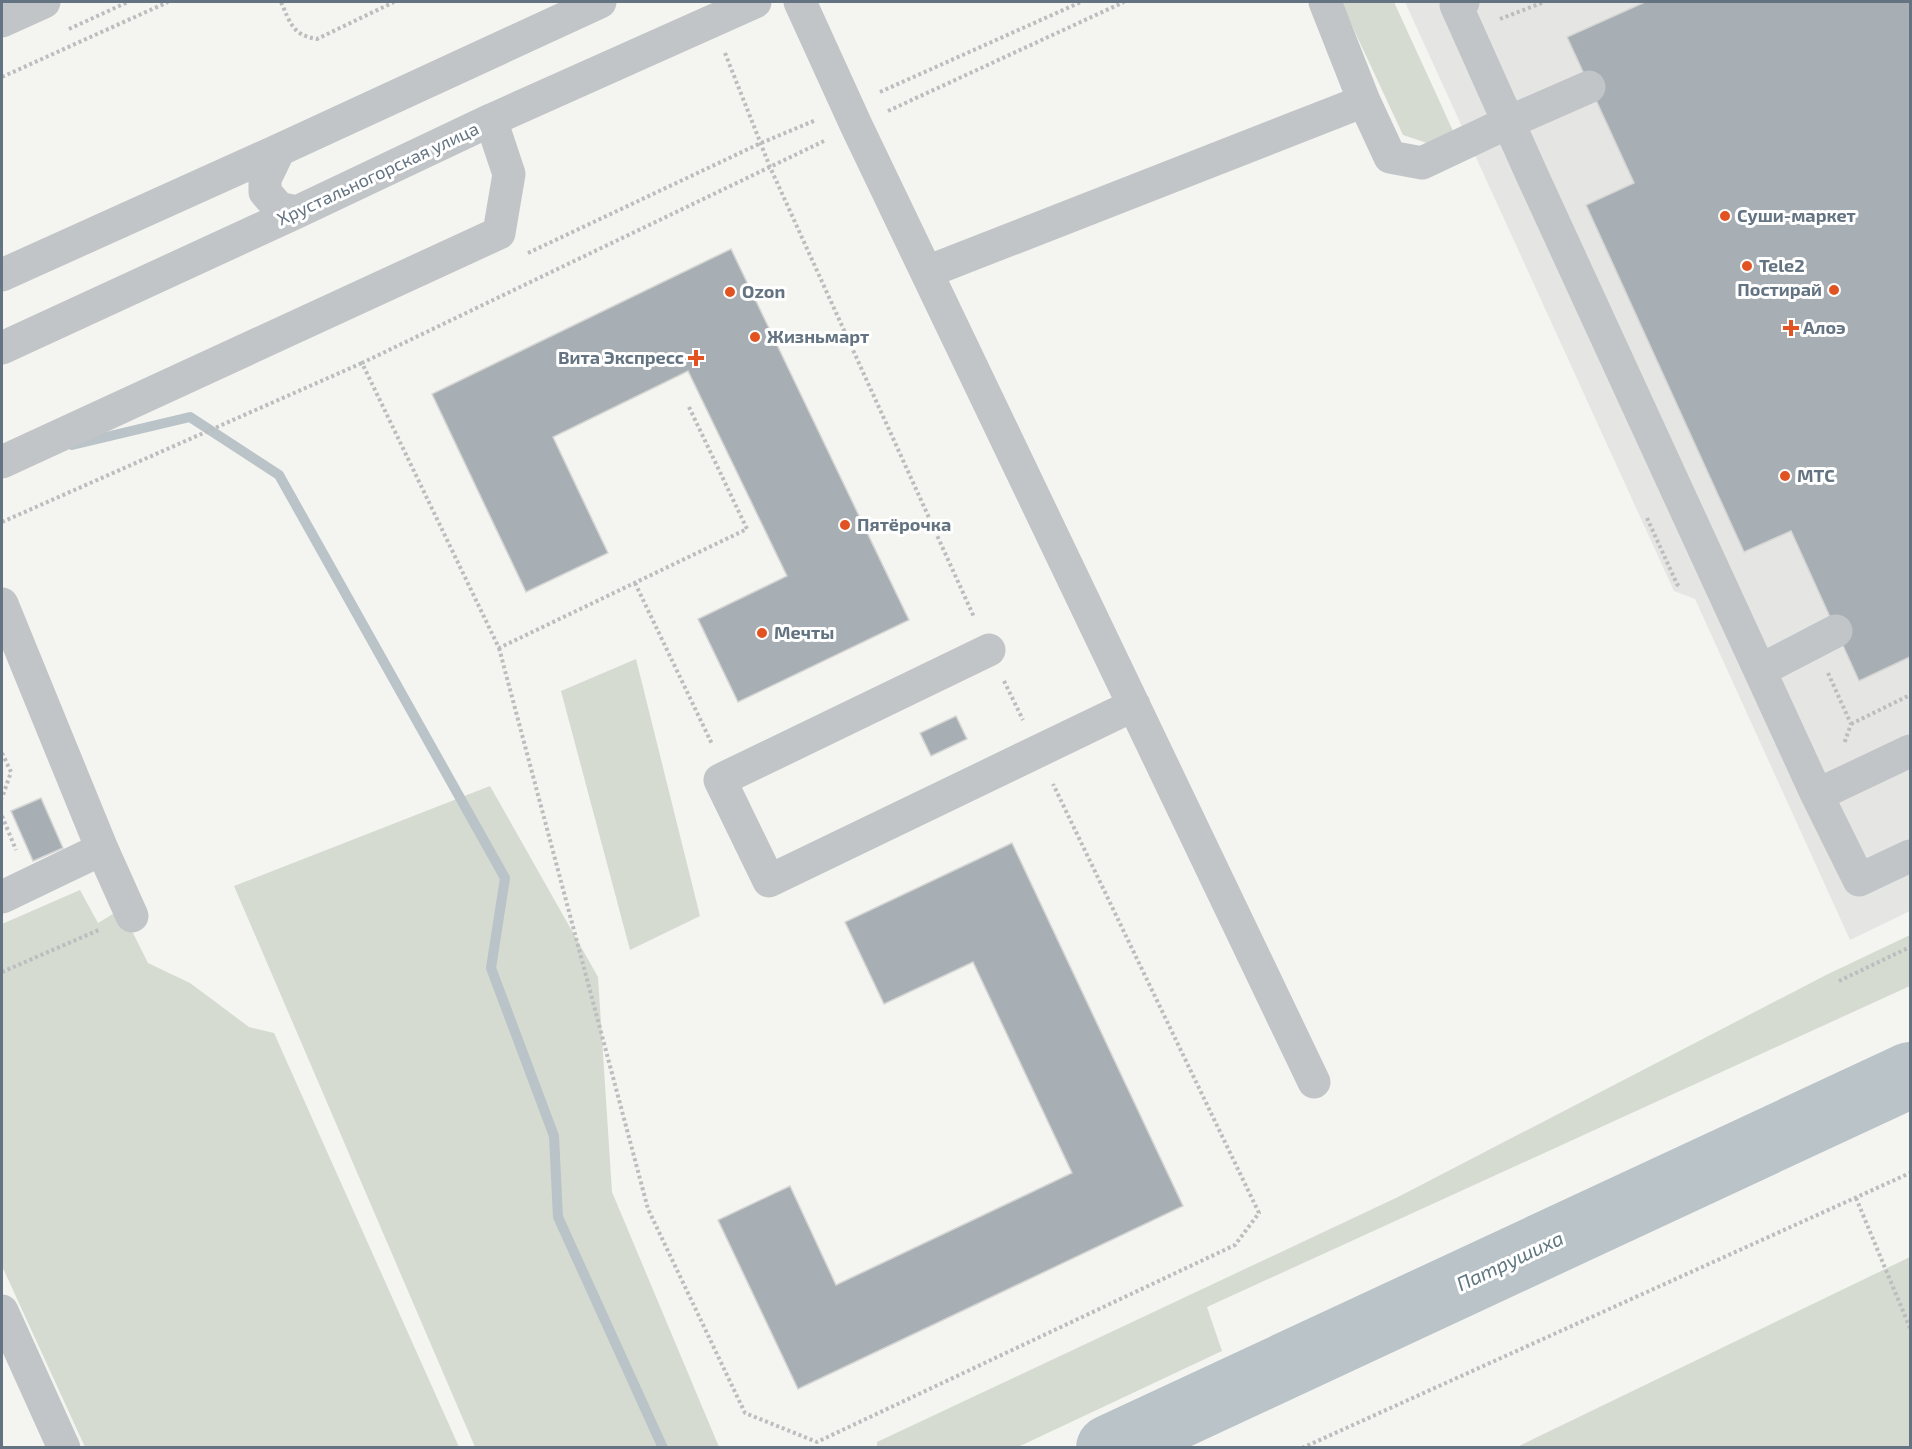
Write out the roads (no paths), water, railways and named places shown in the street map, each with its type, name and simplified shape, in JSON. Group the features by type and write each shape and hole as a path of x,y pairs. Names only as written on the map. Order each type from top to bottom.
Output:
{"street":[{"path":"2,18 44,2"},
{"path":"2,275 600,2"},
{"name":"Хрустальногорская улица","path":"2,348 491,120 755,2"},
{"path":"800,2 852,116 1314,1082"},
{"path":"1325,2 1364,101 1390,158 1422,163 1589,87"},
{"path":"1458,2 1509,122 1817,795 1859,880 1911,856"},
{"path":"927,272 1364,101"},
{"path":"2,462 499,233 509,174 491,120"},
{"path":"279,150 265,179 265,192 279,208 297,212"},
{"path":"2,604 102,849 132,916"},
{"path":"1761,670 1836,631"},
{"path":"989,650 720,780 769,881 1134,705"},
{"path":"1817,795 1911,751"},
{"path":"2,897 102,849"},
{"path":"2,1311 64,1448"}],"waterway":[{"path":"72,445 190,417 279,475 505,878 491,968 554,1136 558,1217 663,1448"},
{"name":"Патрушиха","path":"1109,1448 1910,1075"}],"place":[{"name":"Суши-маркет","path":"1725,216"},
{"name":"Tele2","path":"1747,266"},
{"name":"Постирай","path":"1834,290"},
{"name":"Ozon","path":"730,292"},
{"name":"Алоэ","path":"1791,328"},
{"name":"Жизньмарт","path":"755,337"},
{"name":"Вита Экспресс","path":"696,358"},
{"name":"МТС","path":"1785,476"},
{"name":"Пятёрочка","path":"845,525"},
{"name":"Мечты","path":"762,633"}]}
